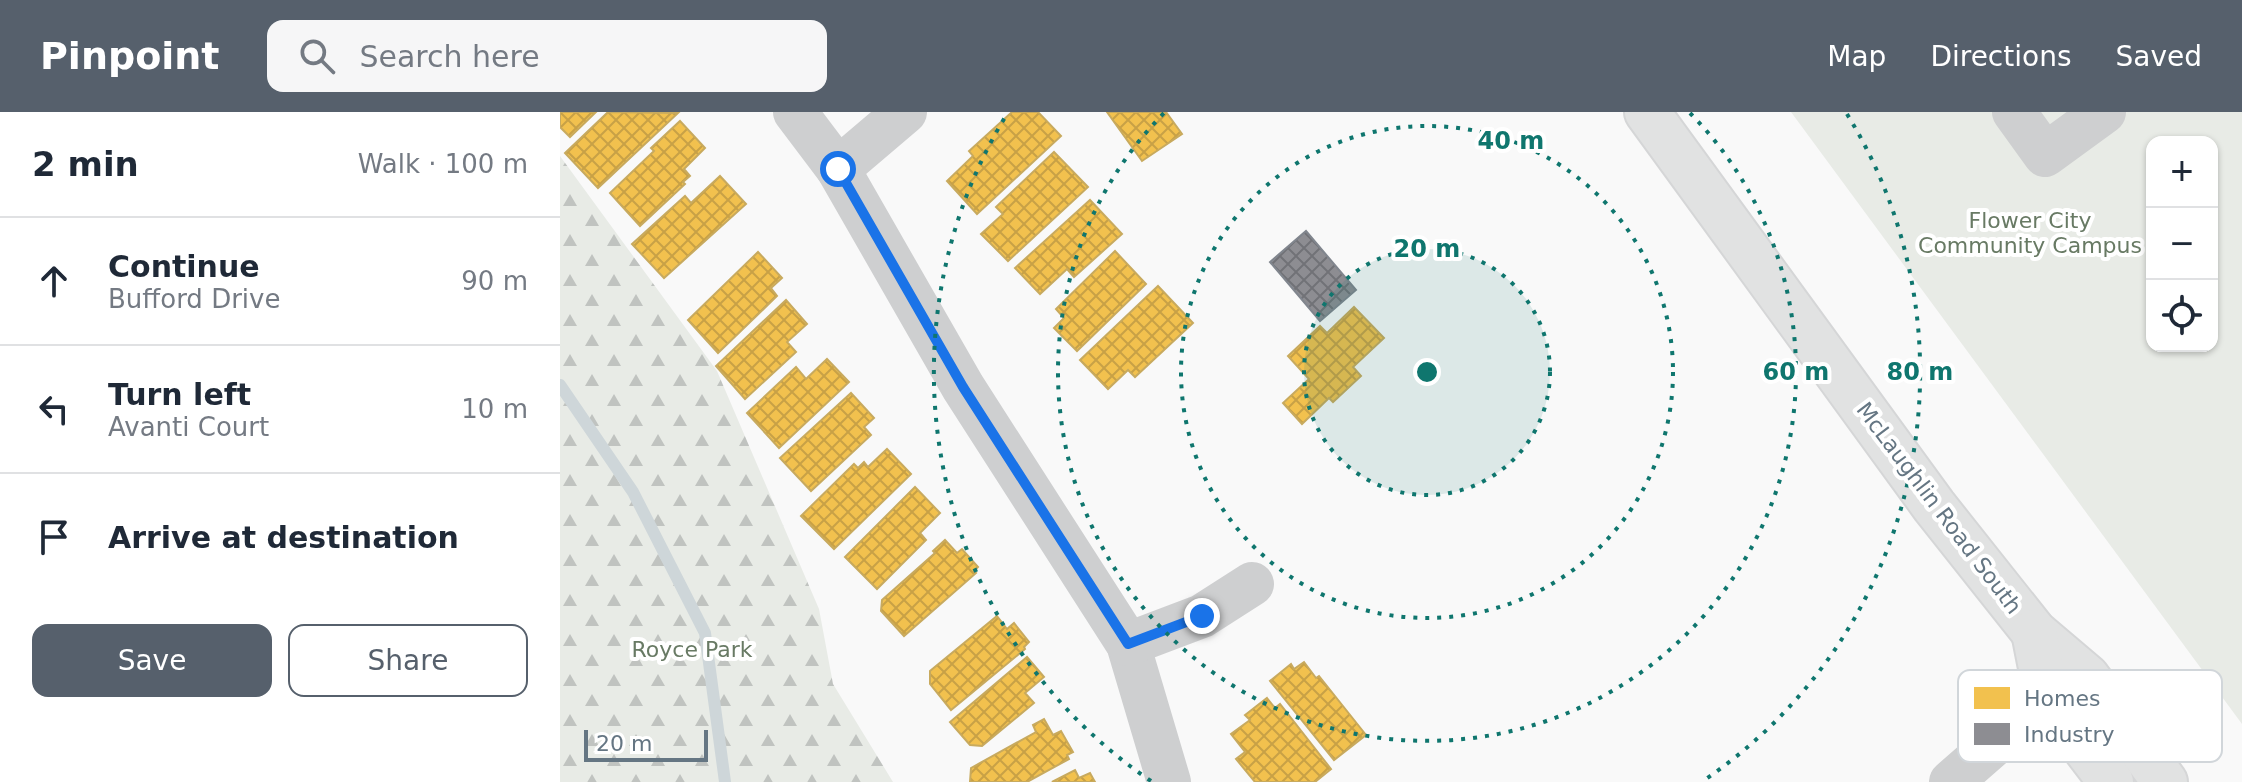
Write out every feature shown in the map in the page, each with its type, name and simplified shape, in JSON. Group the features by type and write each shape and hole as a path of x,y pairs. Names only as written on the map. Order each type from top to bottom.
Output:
{"main road":[{"name":"McLaughlin Road South","path":"1647,112 1934,506 2034,632 2079,670"},
{"name":"McLaughlin Road South","path":"2034,632 2041,670"},
{"name":"McLaughlin Road South","path":"2096,762 2111,782"},
{"name":"McLaughlin Road South","path":"2150,762 2165,782"}],"street":[{"path":"795,112 838,169 963,387 1128,644 1169,782"},
{"path":"838,169 905,112"},
{"path":"2014,112 2045,155 2104,112"},
{"path":"1128,644 1202,616 1252,584"},
{"path":"1951,782 1974,762"}],"green space":[{"name":"Flower City Community Campus","path":"1791,112 2242,112 2242,724 2222,697 2222,670 2202,670"},
{"name":"Royce Park","path":"560,156 717,371 819,609 833,684 893,782 560,782"}],"building: Homes":[{"path":"560,112 596,112 570,137 560,127"},
{"path":"608,112 678,113 598,188 565,153"},
{"path":"1012,112 1038,112 1061,136 977,214 947,181 973,156 969,151"},
{"path":"1107,112 1166,112 1182,134 1142,161"},
{"path":"680,121 705,148 684,169 690,176 683,182 685,184 640,226 610,193"},
{"path":"1054,152 1088,187 1008,261 981,234 1003,214 996,207"},
{"path":"720,176 746,204 664,278 632,244 685,196 691,203"},
{"path":"1090,200 1122,234 1074,277 1067,269 1040,294 1015,268"},
{"path":"1115,251 1146,284 1077,351 1054,328 1064,318 1056,309"},
{"path":"758,252 782,278 771,288 777,296 718,353 688,320"},
{"path":"1158,286 1193,323 1135,377 1128,370 1108,389 1080,360"},
{"path":"786,300 807,324 787,342 796,352 745,399 716,366"},
{"path":"1354,307 1384,338 1353,367 1361,376 1333,402 1329,398 1302,424 1283,403 1309,379 1288,356 1320,326 1327,333"},
{"path":"827,359 849,382 779,448 747,413 796,367 806,379"},
{"path":"851,393 874,418 864,427 871,435 811,491 780,458"},
{"path":"887,449 911,474 834,549 801,516 854,464 858,468 864,462 868,467"},
{"path":"915,487 940,513 920,533 926,540 877,589 845,557"},
{"path":"945,540 957,553 962,549 978,567 974,571 976,573 904,636 881,611 882,600 935,553 933,551"},
{"path":"997,616 1007,629 1014,623 1029,642 1025,649 951,710 930,684 930,671"},
{"path":"1027,657 1044,677 1025,693 1034,703 982,746 970,745 950,722"},
{"path":"1304,662 1366,735 1334,760 1270,681 1291,664 1294,669"},
{"path":"1267,698 1275,708 1280,704 1331,769 1315,782 1255,782 1236,759 1245,752 1231,734 1250,720 1245,715"},
{"path":"1044,719 1053,735 1061,731 1073,752 1067,755 1069,759 1027,782 970,782 971,768 1036,732 1033,725"},
{"path":"1075,770 1079,778 1090,773 1095,782 1052,782"}],"building: Industry":[{"path":"1306,231 1356,290 1320,321 1270,262"}],"waterway":[{"path":"560,385 633,492 705,633 725,782"}],"route":[{"path":"838,169 963,387 1128,644 1202,616"}]}
